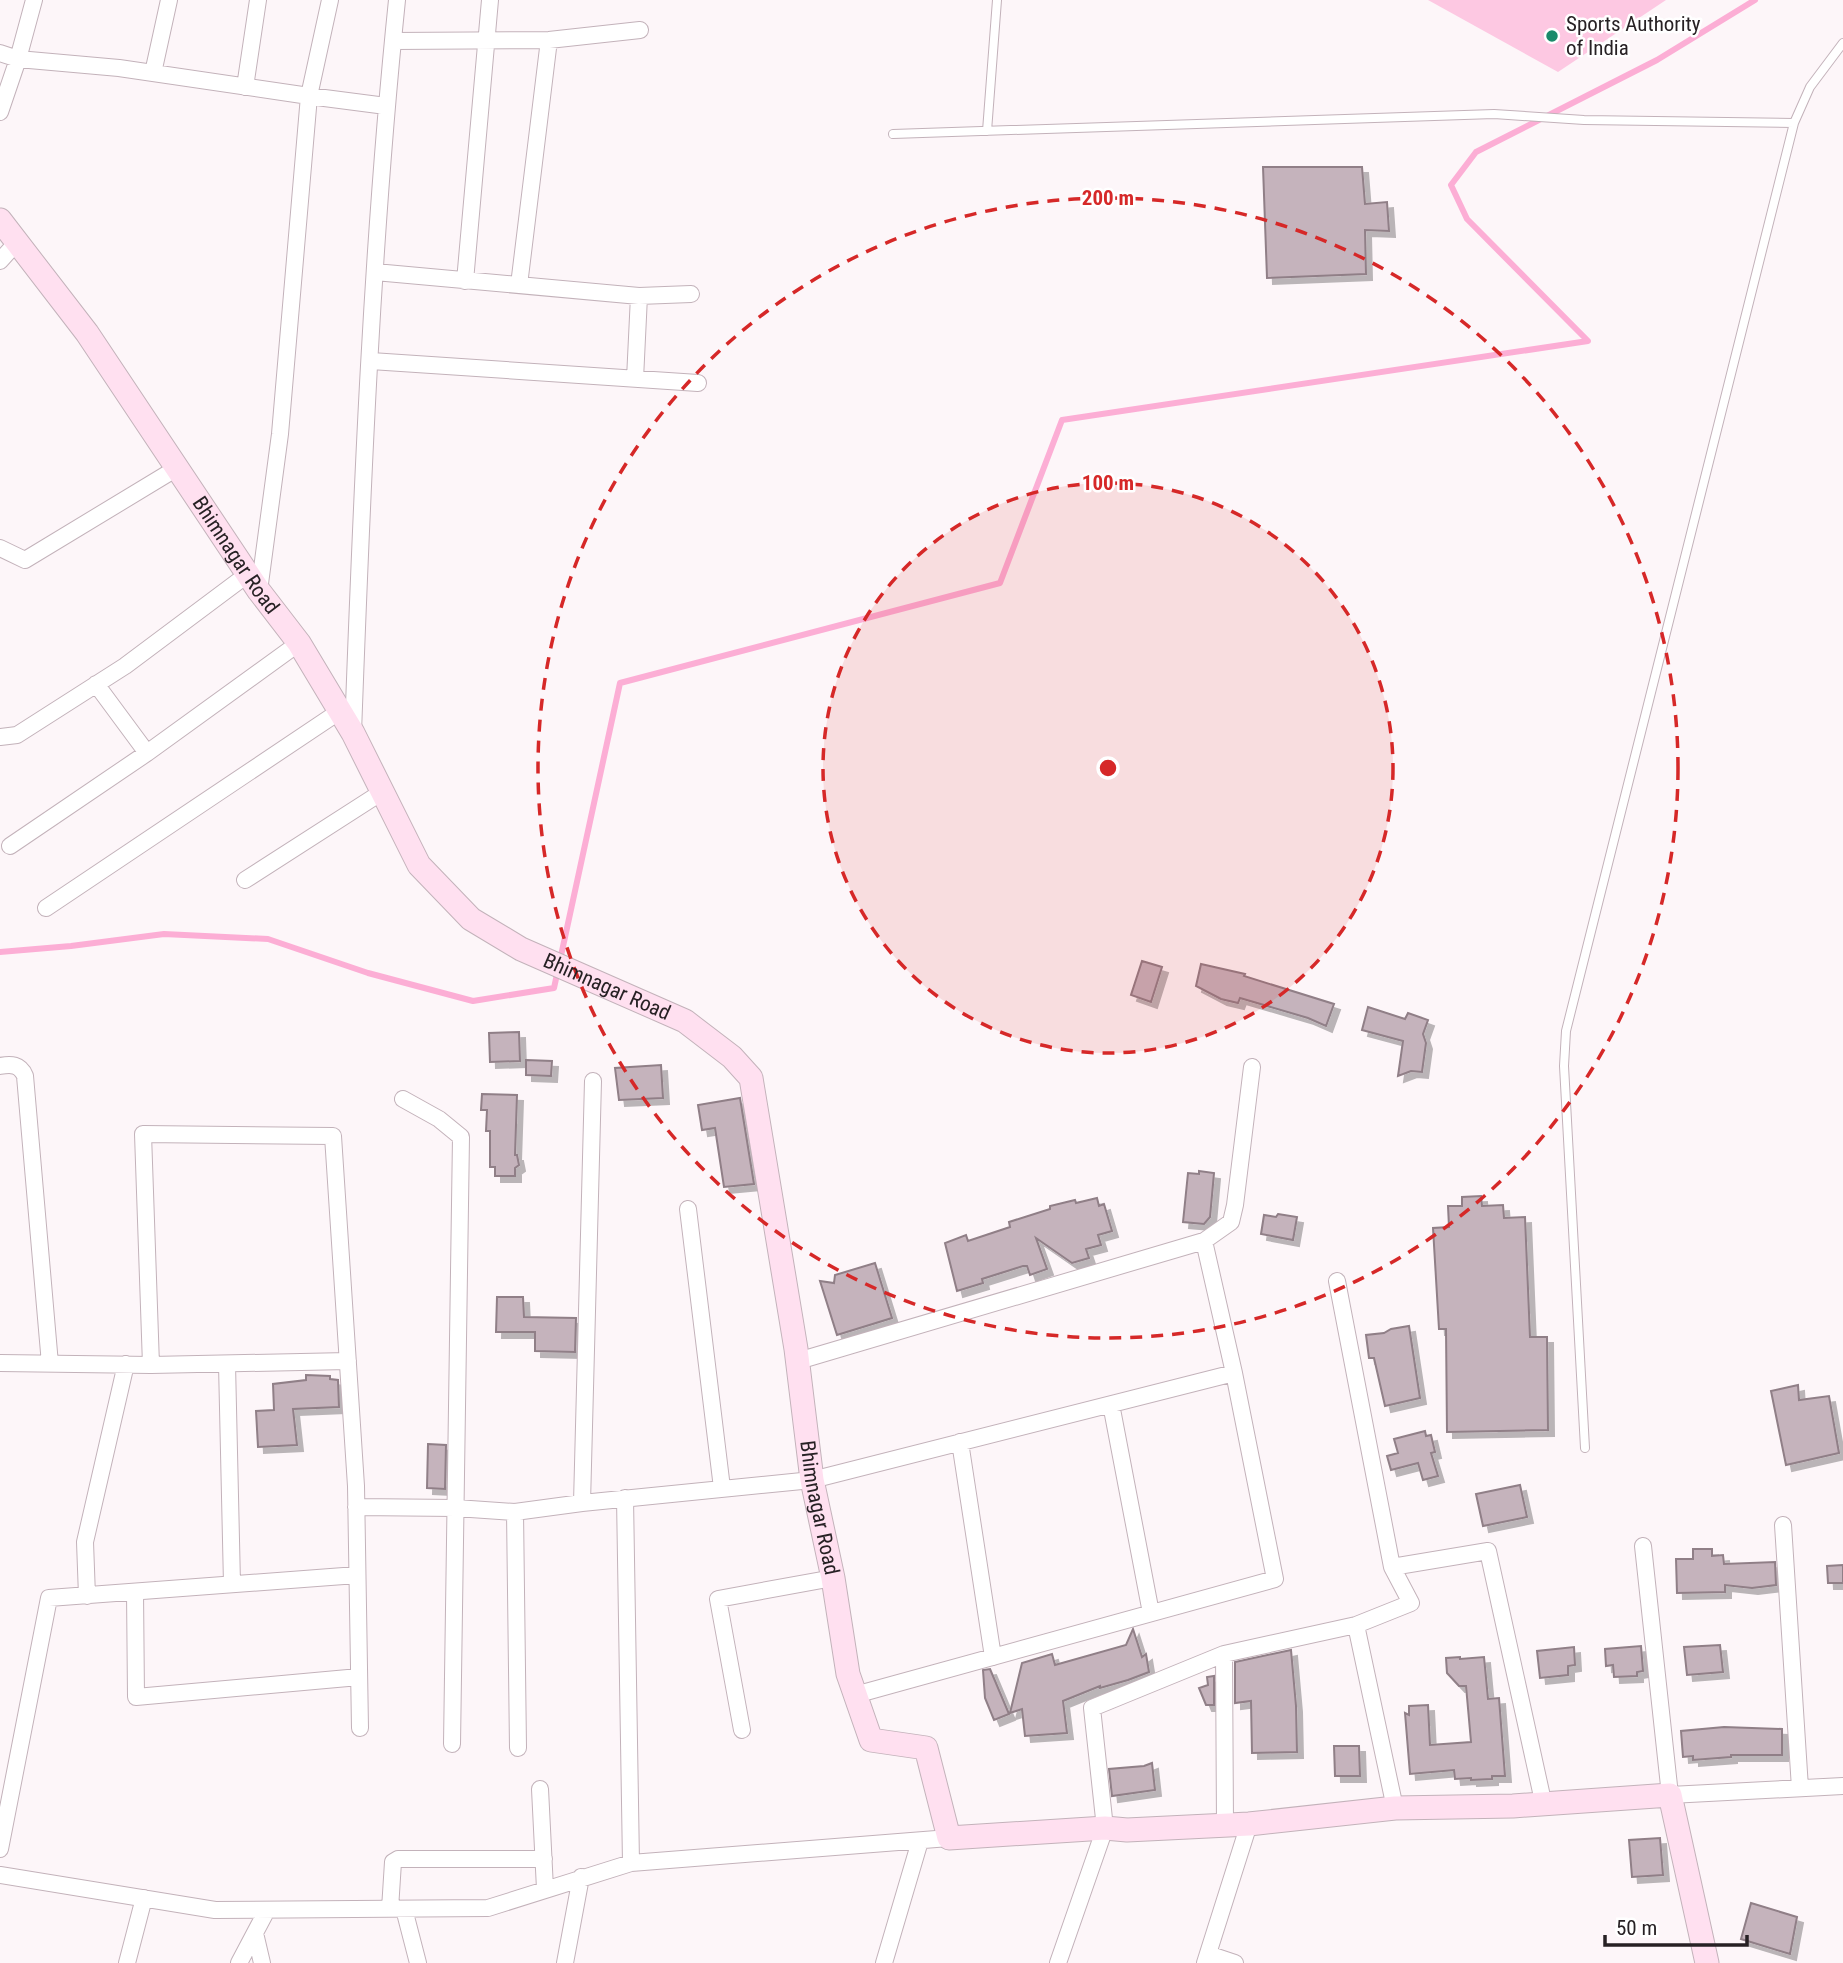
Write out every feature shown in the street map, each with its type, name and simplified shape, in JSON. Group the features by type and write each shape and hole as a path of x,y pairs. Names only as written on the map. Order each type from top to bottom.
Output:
{"street":[{"path":"0,112 34,0"},
{"path":"153,73 169,0"},
{"path":"245,87 258,0"},
{"path":"0,737 17,735 253,582 279,434 309,96 330,0"},
{"path":"353,733 375,272 386,106 397,0"},
{"path":"465,281 490,0"},
{"path":"393,41 549,40 640,30"},
{"path":"519,285 549,40"},
{"path":"0,54 18,59 153,73 386,106"},
{"name":"Bhimnagar Road","path":"0,220 87,333 253,582 299,643 353,733 419,866 471,919 521,949 685,1021 732,1057 751,1078 798,1361 812,1480 833,1578 848,1674 871,1740 926,1748 949,1839"},
{"path":"0,261 17,242"},
{"path":"375,272 639,296 691,294"},
{"path":"635,379 639,296"},
{"path":"371,361 698,383"},
{"path":"0,548 25,560 177,468"},
{"path":"10,846 147,753 299,643"},
{"path":"96,684 147,753"},
{"path":"46,908 340,710"},
{"path":"245,880 383,792"},
{"path":"0,1066 18,1066 24,1076 50,1364"},
{"path":"798,1361 1204,1241 1231,1222 1236,1205 1252,1067"},
{"path":"582,1503 593,1081"},
{"path":"403,1099 439,1119 461,1137 452,1744"},
{"path":"151,1365 143,1134 333,1136 356,1507 360,1728"},
{"path":"688,1209 722,1488"},
{"path":"855,1695 1275,1579 1234,1373 1204,1241"},
{"path":"1058,1963 1105,1828 1092,1708 1224,1654 1356,1625 1411,1603 1392,1567 1337,1281"},
{"path":"0,1363 151,1365 348,1361"},
{"path":"87,1596 85,1542 126,1364"},
{"path":"227,1364 232,1584"},
{"path":"356,1507 456,1508 515,1512 625,1498 812,1480 1234,1373"},
{"path":"1111,1404 1151,1613"},
{"path":"960,1442 993,1657"},
{"path":"625,1498 631,1863"},
{"path":"515,1512 518,1748"},
{"path":"1783,1525 1800,1788"},
{"path":"1643,1546 1670,1795 1706,1963"},
{"path":"1392,1567 1488,1550 1541,1792"},
{"path":"0,1849 49,1598 357,1575"},
{"path":"742,1730 718,1599 833,1578"},
{"path":"135,1592 136,1697 359,1677"},
{"path":"1356,1625 1395,1808"},
{"path":"1224,1654 1225,1825"},
{"path":"0,1875 215,1910 488,1908 631,1863 1105,1828 1127,1830 1249,1824 1395,1808 1513,1806 1843,1786"},
{"path":"540,1789 545,1889"},
{"path":"1235,1963 1207,1959 1249,1824"},
{"path":"884,1963 920,1841"},
{"path":"418,1963 397,1909 393,1865 398,1859 544,1859"},
{"path":"565,1963 581,1877"},
{"path":"127,1963 144,1898"},
{"path":"239,1963 267,1910"},
{"path":"255,1933 262,1963"}],"lane":[{"path":"987,131 997,0"},
{"path":"1585,1448 1564,1066 1566,1031 1794,122 1810,87 1843,43"},
{"path":"893,134 1494,114 1584,120 1794,122"}],"shaded area":[{"name":"Sports Authority of India","path":"1428,0 1666,0 1558,72"}],"building":[{"path":"1263,167 1362,167 1365,204 1387,202 1389,231 1365,230 1366,274 1267,278"},
{"path":"1142,961 1162,967 1151,1002 1131,995"},
{"path":"1201,964 1245,974 1244,976 1334,1004 1326,1026 1240,998 1238,1003 1221,999 1196,986"},
{"path":"1368,1007 1405,1019 1408,1013 1428,1020 1423,1034 1426,1043 1422,1072 1411,1071 1398,1076 1403,1041 1362,1030"},
{"path":"519,1032 520,1061 490,1062 489,1033"},
{"path":"526,1060 552,1061 551,1076 526,1075"},
{"path":"661,1065 663,1098 619,1100 615,1068"},
{"path":"482,1094 517,1095 515,1155 519,1165 515,1168 515,1176 495,1176 495,1167 490,1167 490,1131 486,1131 487,1110 481,1110"},
{"path":"740,1098 754,1184 724,1187 715,1128 702,1130 698,1105"},
{"path":"1199,1171 1214,1173 1210,1217 1204,1224 1183,1222 1188,1173 1199,1174"},
{"path":"1481,1196 1482,1206 1503,1205 1504,1218 1525,1217 1530,1337 1547,1337 1548,1430 1447,1432 1446,1329 1439,1329 1433,1228 1449,1227 1448,1206 1462,1206 1462,1197"},
{"path":"1097,1198 1099,1206 1104,1204 1112,1231 1098,1235 1101,1245 1086,1249 1089,1258 1072,1263 1036,1238 1047,1269 1030,1275 1027,1266 1023,1266 982,1279 983,1283 957,1291 945,1243 966,1235 968,1241 1010,1227 1009,1222 1050,1209 1050,1206"},
{"path":"1278,1214 1297,1217 1293,1240 1261,1234 1264,1215 1276,1217"},
{"path":"875,1263 892,1318 837,1335 820,1281 834,1283 835,1275"},
{"path":"497,1297 523,1297 524,1317 576,1318 575,1352 535,1351 535,1332 496,1332"},
{"path":"1409,1326 1420,1398 1385,1406 1374,1358 1369,1358 1366,1335"},
{"path":"306,1375 330,1376 330,1379 338,1380 339,1407 293,1409 297,1445 258,1447 256,1411 274,1410 273,1384 306,1380"},
{"path":"1798,1385 1799,1400 1829,1396 1839,1453 1786,1465 1771,1391"},
{"path":"1425,1431 1426,1436 1431,1435 1435,1452 1431,1453 1438,1476 1423,1480 1418,1463 1391,1470 1387,1456 1398,1453 1394,1439"},
{"path":"428,1444 446,1445 445,1489 427,1488"},
{"path":"1520,1485 1527,1517 1483,1526 1476,1494"},
{"path":"1693,1549 1712,1549 1712,1556 1723,1555 1724,1564 1775,1562 1776,1585 1752,1588 1725,1585 1725,1592 1677,1593 1676,1559 1693,1559"},
{"path":"1843,1565 1843,1583 1828,1583 1827,1566"},
{"path":"1133,1629 1142,1657 1146,1654 1149,1672 1100,1686 1063,1701 1067,1733 1025,1736 1022,1709 1010,1713 1022,1663 1052,1654 1055,1665 1126,1645"},
{"path":"1720,1645 1723,1672 1687,1675 1684,1647"},
{"path":"1641,1646 1643,1671 1637,1672 1637,1676 1614,1677 1613,1665 1606,1666 1605,1649"},
{"path":"1574,1647 1575,1665 1568,1666 1568,1675 1540,1678 1537,1651"},
{"path":"1291,1650 1297,1752 1252,1753 1251,1701 1235,1703 1235,1662"},
{"path":"1484,1657 1488,1699 1499,1698 1505,1776 1492,1776 1492,1779 1455,1779 1454,1770 1410,1774 1405,1713 1409,1715 1409,1706 1428,1705 1430,1745 1471,1742 1466,1686 1459,1686 1447,1673 1446,1658"},
{"path":"990,1669 1009,1714 994,1720 985,1698 983,1670"},
{"path":"1214,1676 1214,1705 1206,1705 1199,1688 1208,1685 1207,1677"},
{"path":"1724,1727 1782,1729 1782,1755 1731,1755 1693,1760 1693,1756 1683,1757 1681,1731"},
{"path":"1334,1746 1359,1746 1360,1776 1335,1776"},
{"path":"1152,1763 1155,1790 1112,1796 1109,1769"},
{"path":"1660,1838 1663,1875 1632,1877 1629,1840"},
{"path":"1751,1903 1797,1917 1790,1954 1741,1939"}],"waterway":[{"path":"0,952 164,934 268,939 368,973 473,1001 554,988 620,683 1000,583 1062,420 1588,341 1467,219 1451,185 1476,152 1657,60 1755,0"}],"place":[{"name":"Sports Authority of India","path":"1552,36"}]}
